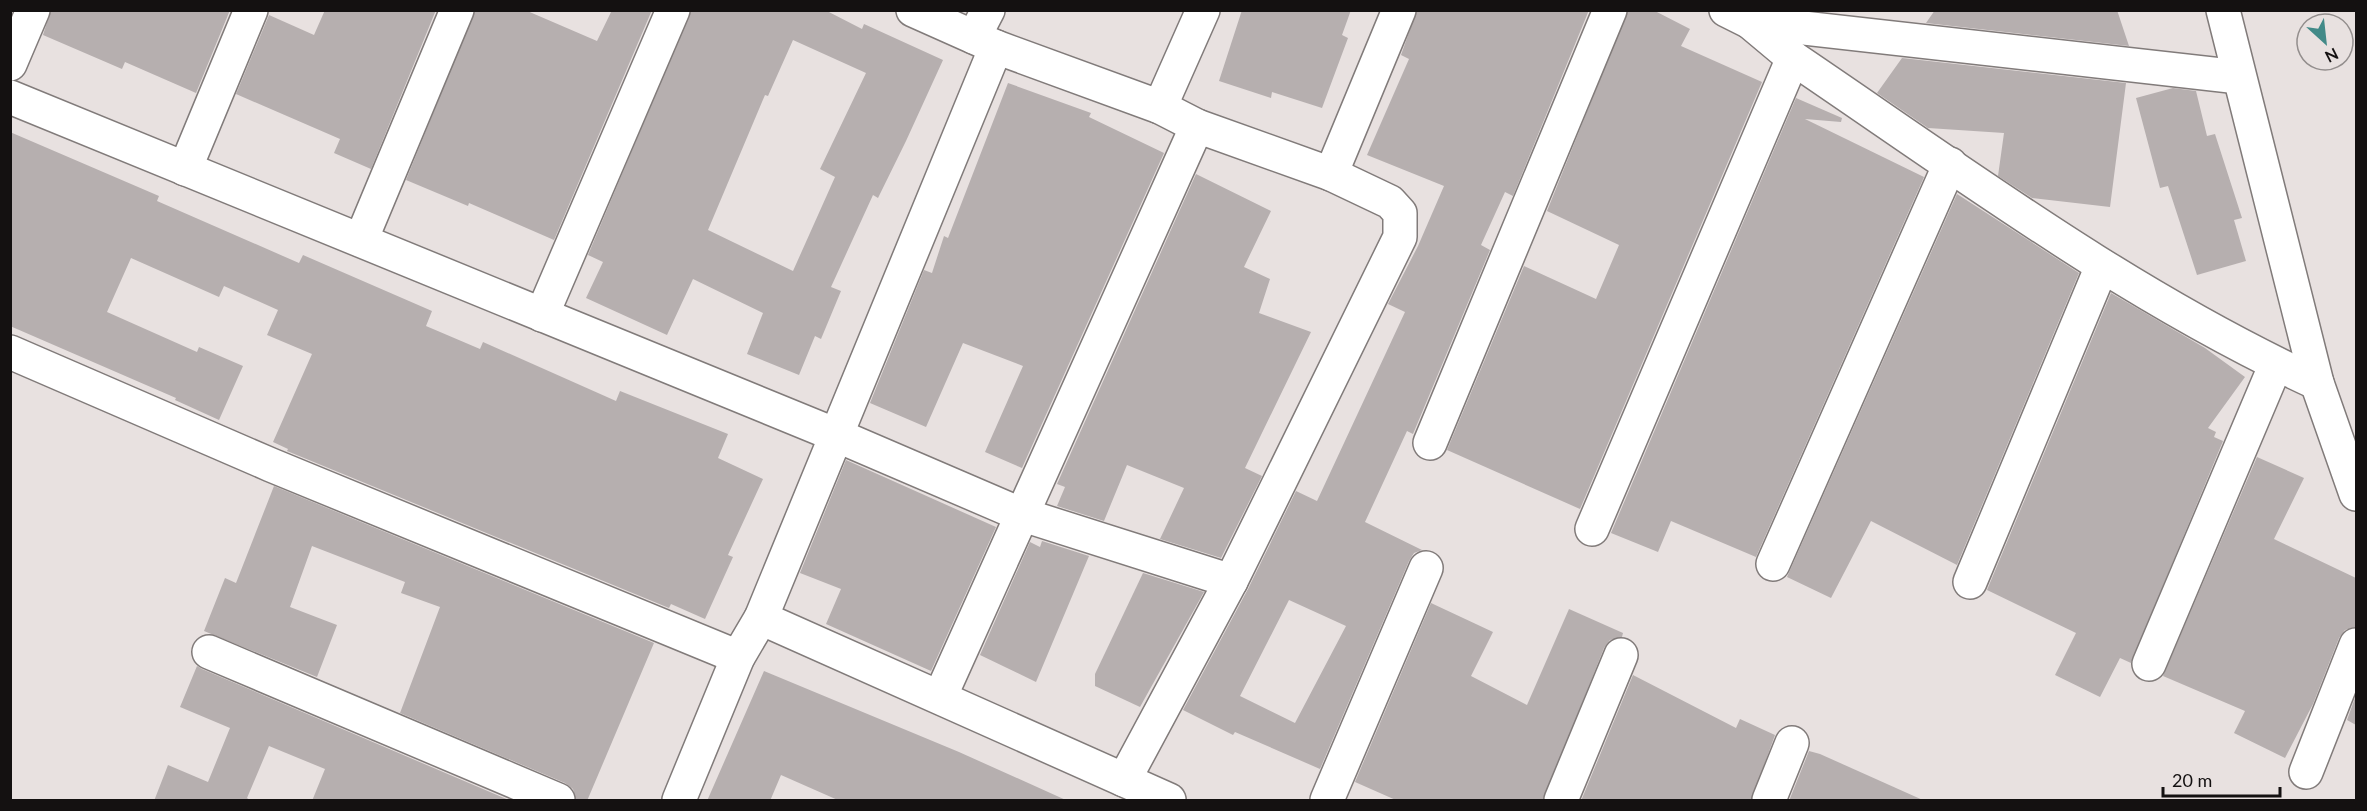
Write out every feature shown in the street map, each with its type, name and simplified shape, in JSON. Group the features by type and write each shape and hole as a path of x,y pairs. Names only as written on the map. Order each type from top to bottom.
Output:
{"street":[{"path":"10,64 33,10"},
{"path":"185,169 251,10"},
{"path":"361,240 457,10"},
{"path":"542,315 673,10"},
{"path":"913,10 986,32 1160,107 1197,126 1331,174 1390,202 1400,213 1400,237 1231,581 1124,780"},
{"path":"1160,107 1203,10"},
{"path":"1331,174 1399,10"},
{"path":"1430,443 1610,10"},
{"path":"2223,10 2317,383 2356,494"},
{"path":"1738,16 2239,77"},
{"path":"1738,16 1793,58 2102,266 2276,364 2317,383"},
{"path":"679,801 738,657 761,618 836,435 986,32"},
{"path":"1592,529 1793,58"},
{"path":"10,97 836,435 1020,514 1231,581"},
{"path":"940,698 1020,514 1197,126"},
{"path":"1773,564 1950,164"},
{"path":"1970,582 2102,266"},
{"path":"10,352 271,465 738,657"},
{"path":"2149,664 2276,364"},
{"path":"1327,801 1426,568"},
{"path":"761,618 1169,801"},
{"path":"2306,772 2356,645"},
{"path":"209,652 558,801"},
{"path":"1561,801 1621,655"},
{"path":"1769,801 1792,743"}],"building":[{"path":"51,10 230,10 196,93 125,62 122,69 43,35"},
{"path":"325,10 436,10 371,169 334,153 340,139 236,94 269,15 314,35"},
{"path":"475,10 525,10 597,41 612,10 652,10 554,240 469,203 468,206 406,180"},
{"path":"691,10 825,10 862,29 864,24 943,60 878,198 873,195 831,287 841,291 821,339 815,336 799,375 747,354 763,313 693,279 667,335 586,298 603,262 588,255","holes":["793,40 866,73 820,169 835,177 793,271 708,230 765,95 768,96"]},
{"path":"1242,10 1351,10 1342,35 1348,38 1322,108 1272,92 1271,98 1219,81"},
{"path":"1417,10 1589,10 1513,196 1505,192 1481,245 1490,250 1413,434 1407,431 1365,522 1422,550 1414,553 1409,561 1320,769 1235,732 1233,735 1183,710 1248,589 1296,491 1317,501 1405,312 1388,304 1418,246 1444,186 1367,155 1409,59 1401,55","holes":["1289,600 1346,626 1295,723 1240,696"]},
{"path":"1628,10 1653,10 1690,29 1681,46 1762,82 1580,509 1447,450 1524,266 1596,299 1619,245 1547,211"},
{"path":"1935,10 2117,10 2129,46 1926,23"},
{"path":"1902,58 2126,83 2110,207 2032,198 1998,176 2004,133 1928,128 1877,93"},
{"path":"1008,83 1091,113 1089,117 1164,153 1022,468 985,452 1023,366 963,343 926,427 870,403 924,270 932,273 944,236 948,238"},
{"path":"2173,88 2196,91 2207,136 2215,134 2242,218 2234,220 2246,261 2197,275 2168,186 2160,188 2136,98"},
{"path":"1796,98 1842,118 1841,122 1805,119 1924,177 1756,557 1671,521 1658,552 1611,533"},
{"path":"10,132 159,196 157,201 299,263 303,255 432,311 426,326 480,349 483,342 616,401 620,391 728,434 718,458 763,479 728,555 733,557 705,619 671,604 669,608 287,451 288,449 273,442 312,354 267,335 278,310 224,286 219,297 131,258 107,312 197,352 199,347 243,366 219,420 175,400 176,398 10,326"},
{"path":"1196,174 1271,211 1244,267 1270,279 1259,313 1311,332 1245,468 1262,476 1221,558 1160,539 1184,488 1127,465 1104,521 1057,506 1065,487 1057,484"},
{"path":"1957,194 2079,273 1957,565 1871,521 1831,598 1787,577"},
{"path":"2111,293 2205,348 2245,377 2208,428 2216,432 2214,437 2223,441 2131,663 2120,658 2100,697 2055,675 2076,633 1987,590"},
{"path":"2257,457 2304,478 2274,539 2356,578 2356,627 2345,630 2339,638 2313,704 2285,758 2234,733 2245,711 2163,676"},
{"path":"846,460 996,527 931,671 826,624 841,589 800,573"},
{"path":"274,486 654,643 587,801 576,801 573,789 565,783 400,713 440,607 401,593 405,582 312,546 290,607 337,625 317,677 204,631 225,578 236,583"},
{"path":"1042,541 1089,556 1036,682 980,655 1030,542 1040,547"},
{"path":"1143,573 1204,592 1140,707 1095,686 1095,674"},
{"path":"1431,603 1493,632 1471,676 1527,705 1569,609 1623,633 1622,637 1610,640 1604,648 1543,801 1398,801 1355,782"},
{"path":"197,666 511,801 312,801 325,769 269,746 247,798 251,801 154,801 168,765 208,782 230,728 180,707"},
{"path":"764,671 959,752 1068,801 840,801 781,775 770,801 707,801"},
{"path":"1633,675 1736,728 1740,719 1775,735 1751,801 1581,801"},
{"path":"2356,695 2356,725 2347,720"},
{"path":"1809,751 1820,754 1925,801 1789,801"}]}
